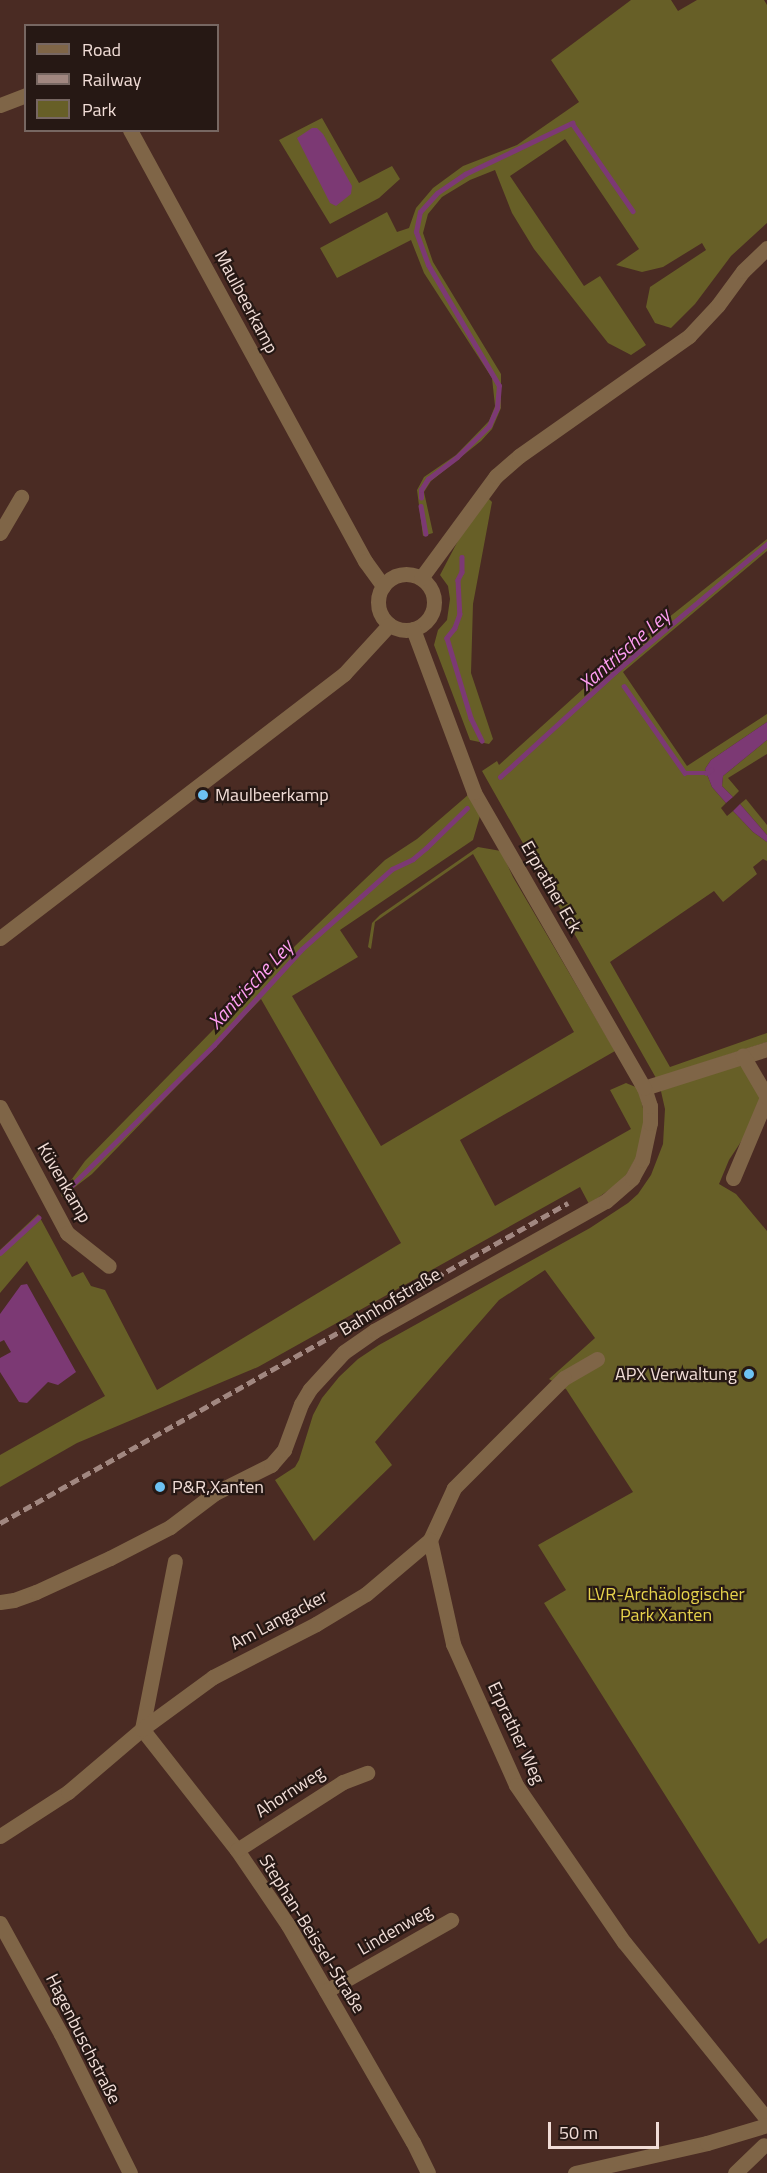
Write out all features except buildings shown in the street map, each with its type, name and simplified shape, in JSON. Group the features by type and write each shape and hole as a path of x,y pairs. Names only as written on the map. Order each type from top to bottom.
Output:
{"street":[{"path":"0,105 24,96"},
{"name":"Maulbeerkamp","path":"131,132 364,561 383,586"},
{"path":"421,578 496,476 519,456 689,336 711,313 743,271 767,248"},
{"path":"0,533 21,497"},
{"path":"400,574 410,574 421,578 433,596 433,606 423,624 413,629 397,629 389,625 378,606 383,586 400,574"},
{"path":"0,938 344,674 389,625"},
{"name":"Erprather Eck","path":"413,629 474,792 644,1088 650,1106 650,1123 642,1160"},
{"path":"644,1088 767,1049"},
{"path":"733,1178 767,1097 743,1056"},
{"name":"Küvenkamp","path":"0,1107 67,1233 109,1266"},
{"name":"Bahnhofstraße","path":"0,1602 14,1600 36,1592 110,1558 170,1527 215,1493 271,1465 284,1450 301,1404 310,1389 344,1352 374,1331 606,1201 632,1178 642,1160"},
{"path":"430,1540 454,1488 564,1378 597,1359"},
{"name":"Am Langacker","path":"0,1836 68,1792 142,1729 213,1677 316,1624 366,1593 430,1540"},
{"name":"Erprather Weg","path":"430,1540 453,1644 516,1785 624,1942 767,2119"},
{"path":"142,1729 175,1561"},
{"name":"Stephan-Beissel-Straße","path":"142,1729 237,1850 288,1925 413,2142 428,2173"},
{"name":"Ahornweg","path":"237,1850 343,1782 367,1773"},
{"name":"Lindenweg","path":"326,1991 451,1920"},
{"name":"Hagenbuschstraße","path":"0,1923 61,2034 130,2173"},
{"path":"575,2173 707,2143 767,2125"},
{"path":"735,2173 764,2145"}],"green space":[{"path":"631,0 671,0 678,11 697,0 764,0 767,5 767,223 731,256 695,304 671,328 655,323 646,307 650,287 706,250 702,243 663,267 642,272 616,265 639,249 565,139 510,176 584,286 600,276 646,345 631,355 608,343 534,249 512,213 495,170 470,180 442,197 428,214 423,233 433,262 501,374 501,408 492,429 481,441 431,481 424,492 433,533 423,536 417,490 424,477 456,455 489,421 495,406 492,378 424,273 411,240 337,278 320,248 387,212 397,232 409,228 416,208 433,188 463,166 517,145 579,102 551,60"},
{"path":"322,118 359,183 392,166 400,179 379,198 330,224 279,140"},
{"path":"488,498 492,502 473,604 471,673 493,739 489,744 470,740 434,645 438,630 447,620 450,599 448,586 440,575 461,535"},
{"path":"767,539 767,551 623,672 687,766 767,714 767,722 711,760 705,769 712,787 726,803 721,808 727,816 733,811 753,832 767,842 767,861 763,859 753,867 757,874 723,902 714,891 610,962 670,1067 767,1033 767,1042 656,1078 482,771 497,761 499,765 614,661"},
{"path":"767,740 767,754 728,778 739,791 733,797 722,786 723,776"},
{"path":"468,795 480,816 473,840 340,930 358,957 292,996 381,1146 574,1032 473,854 375,922 371,949 368,947 372,923 380,915 478,847 501,851 513,877 615,1051 460,1140 495,1206 631,1129 610,1090 626,1083 638,1088 643,1108 643,1132 636,1158 623,1180 589,1204 580,1187 258,1367 77,1443 0,1487 0,1455 105,1396 27,1261 0,1293 0,1250 38,1214 72,1277 83,1272 91,1286 105,1290 157,1390 401,1243 261,999 92,1174 62,1197 61,1194 85,1161 296,945 385,860 417,839"},
{"path":"746,799 767,825 767,835 740,804"},
{"name":"LVR-Archäologischer Park Xanten","path":"742,1062 762,1097 750,1128 729,1160 719,1184 736,1194 767,1231 767,1938 759,1944 544,1603 566,1590 538,1545 633,1492 566,1389 549,1379 595,1338 545,1270 499,1300 375,1442 392,1465 314,1541 275,1480 295,1467 313,1415 322,1398 358,1359 379,1345 590,1228 638,1194 651,1175 663,1144 665,1109 660,1087"}],"shaded area":[{"path":"312,128 317,128 323,134 352,186 351,194 336,206 330,203 297,138"},
{"path":"767,722 767,740 723,776 722,786 733,797 726,803 712,787 705,769 711,760"},
{"path":"740,804 767,835 767,842 753,832 733,811"},
{"path":"27,1284 76,1372 58,1385 48,1382 27,1403 19,1402 0,1372 0,1358 11,1352 4,1340 0,1342 0,1314 21,1285"}],"waterway":[{"path":"421,498 421,490 428,479 457,457 489,426 497,408 499,386 428,265 416,232 420,212 437,193 465,174 572,123 633,211"},
{"path":"421,506 426,534"},
{"name":"Xantrische Ley","path":"500,777 615,672 767,544"},
{"path":"462,557 462,572 458,580 460,614 455,628 447,638 471,718 482,741"},
{"path":"624,686 685,773 706,773 711,770"},
{"name":"Xantrische Ley","path":"65,1192 214,1045 302,949 392,869 413,859 426,848 467,808"},
{"name":"Xantrische Ley","path":"0,1253 38,1218"}],"railway":[{"path":"0,1523 568,1203"}],"place":[{"name":"Maulbeerkamp","path":"203,795"},
{"name":"APX Verwaltung","path":"749,1374"},
{"name":"P&R,Xanten","path":"160,1487"}]}
